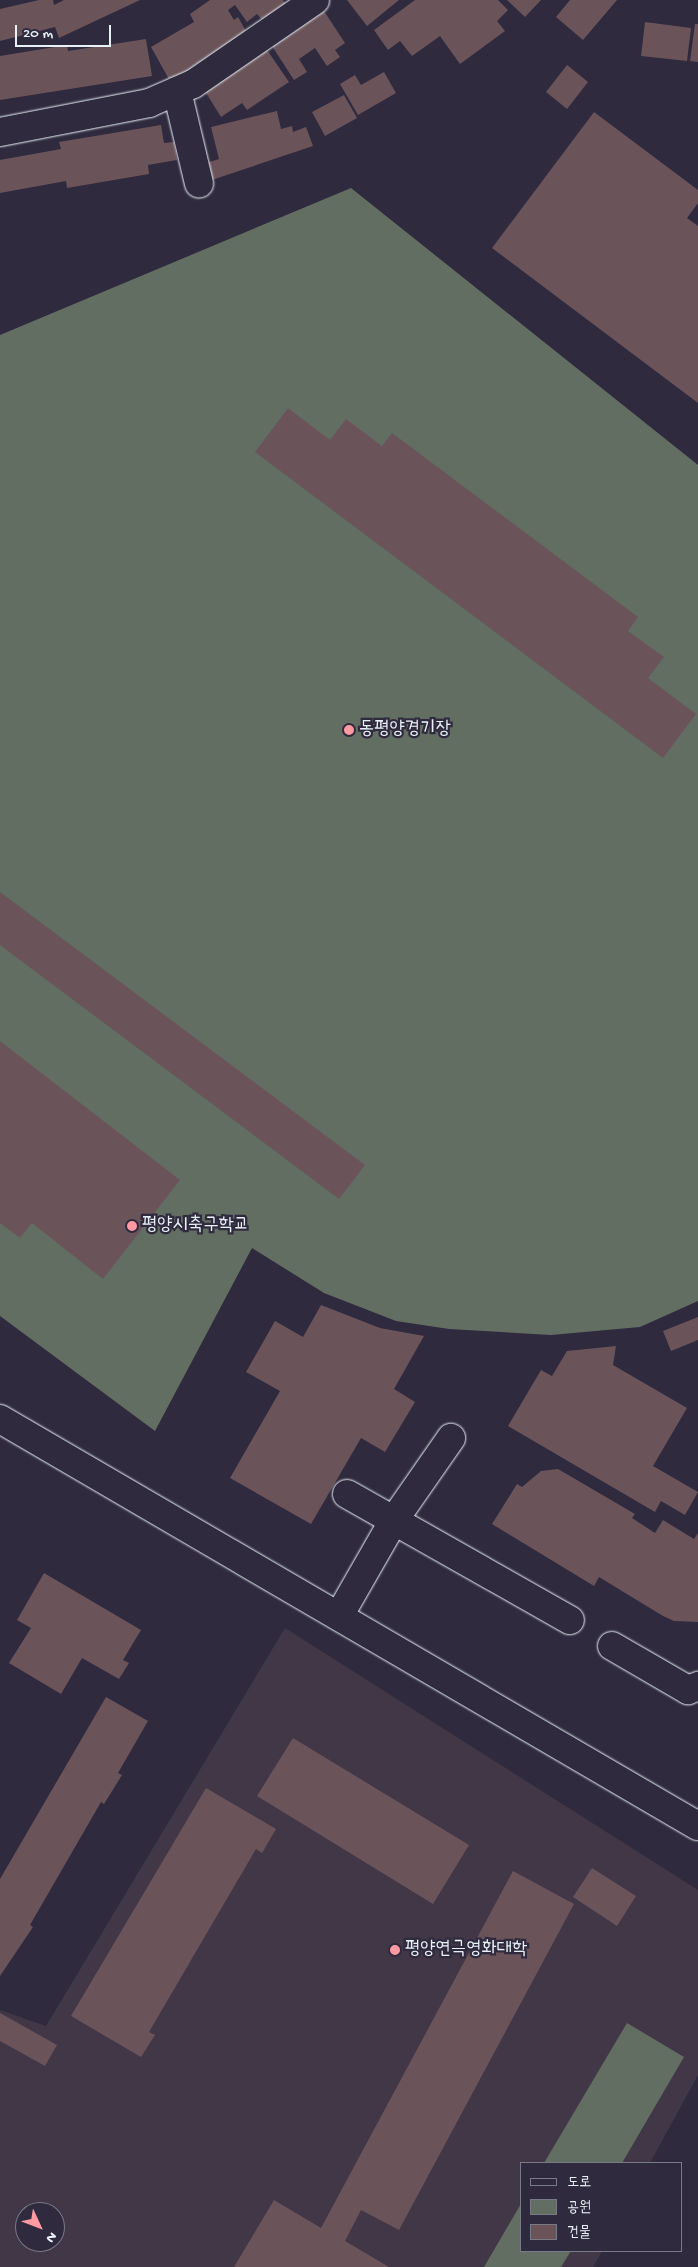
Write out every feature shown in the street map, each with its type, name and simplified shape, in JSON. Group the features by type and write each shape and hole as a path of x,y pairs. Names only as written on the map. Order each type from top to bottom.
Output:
{"street":[{"path":"0,132 149,103 194,84 315,0"},
{"path":"176,91 199,183"},
{"path":"0,1419 698,1826"},
{"path":"338,1616 394,1520 451,1438"},
{"path":"347,1494 570,1620"},
{"path":"612,1646 688,1690 698,1686"}],"shaded area":[{"name":"평양연극영화대학","path":"285,1628 698,1890 698,2075 651,2162 520,2162 520,2252 601,2252 593,2267 0,2267 0,2010 46,2026"}],"green space":[{"name":"동평양경기장","path":"351,188 698,465 698,1301 640,1327 551,1335 449,1329 396,1321 324,1293 252,1248 155,1431 0,1316 0,335"},
{"path":"627,2023 684,2057 623,2162 545,2162"},
{"path":"520,2205 520,2252 570,2252 561,2267 484,2267"}],"building":[{"path":"39,0 53,0 54,5 64,0 140,0 59,38 55,27 0,41 0,9"},
{"path":"210,0 283,0 287,5 264,22 257,14 247,22 235,5 228,10 234,20 238,17 248,35 170,81 151,47 194,22 190,14"},
{"path":"347,0 399,0 367,26"},
{"path":"415,0 498,0 508,10 497,21 505,31 460,64 440,36 412,56 400,41 388,50 374,30"},
{"path":"507,0 541,0 525,17"},
{"path":"570,0 617,0 583,40 556,17"},
{"path":"322,8 345,43 335,50 340,57 327,66 315,48 299,59 307,72 294,80 270,43"},
{"path":"645,22 691,28 687,61 641,56"},
{"path":"695,24 698,24 698,62 690,61"},
{"path":"146,39 152,76 0,100 0,56 67,45 68,51"},
{"path":"265,47 289,82 247,110 242,103 221,117 203,88"},
{"path":"567,65 588,82 567,109 546,92"},
{"path":"384,72 396,93 358,115 340,84 355,75 361,85"},
{"path":"344,95 357,118 325,136 312,112"},
{"path":"277,111 281,129 292,126 293,132 306,127 313,146 209,181 203,164 219,159 211,127"},
{"path":"594,112 698,190 698,203 687,218 698,226 698,403 492,248"},
{"path":"161,125 164,143 174,142 177,160 148,165 149,174 67,188 66,181 0,193 0,160 61,149 59,142"},
{"path":"288,408 330,440 346,419 382,446 392,433 638,617 628,631 664,657 648,678 696,714 663,758 255,452"},
{"path":"0,892 365,1165 339,1199 0,945"},
{"path":"0,1041 180,1180 103,1279 32,1223 20,1238 0,1223"},
{"path":"321,1305 380,1328 424,1336 394,1389 415,1402 385,1452 361,1438 311,1524 230,1478 280,1391 246,1372 275,1321 303,1337"},
{"path":"698,1317 698,1340 671,1351 663,1331"},
{"path":"616,1346 613,1365 687,1408 653,1466 698,1492 685,1515 661,1501 655,1512 508,1426 541,1370 552,1376 567,1351"},
{"path":"558,1469 635,1514 632,1518 655,1533 663,1520 694,1539 698,1533 698,1622 674,1621 663,1616 599,1577 594,1586 492,1524 517,1484 522,1487 541,1471"},
{"path":"44,1573 141,1630 123,1660 129,1663 119,1679 82,1658 61,1694 9,1663 31,1628 17,1620"},
{"path":"106,1697 148,1721 118,1773 122,1775 104,1804 101,1802 30,1925 33,1927 0,1976 0,1879"},
{"path":"293,1738 469,1845 433,1904 257,1796"},
{"path":"206,1788 276,1829 262,1853 256,1849 149,2032 155,2035 141,2057 71,2016"},
{"path":"592,1868 636,1896 617,1926 573,1897"},
{"path":"513,1871 574,1904 399,2230 361,2210 345,2241 389,2267 234,2267 274,2200 321,2228"},
{"path":"0,2013 57,2045 45,2066 0,2041"}],"place":[{"name":"동평양경기장","path":"349,730"},
{"name":"평양시축구학교","path":"132,1226"},
{"name":"평양연극영화대학","path":"395,1950"}]}
